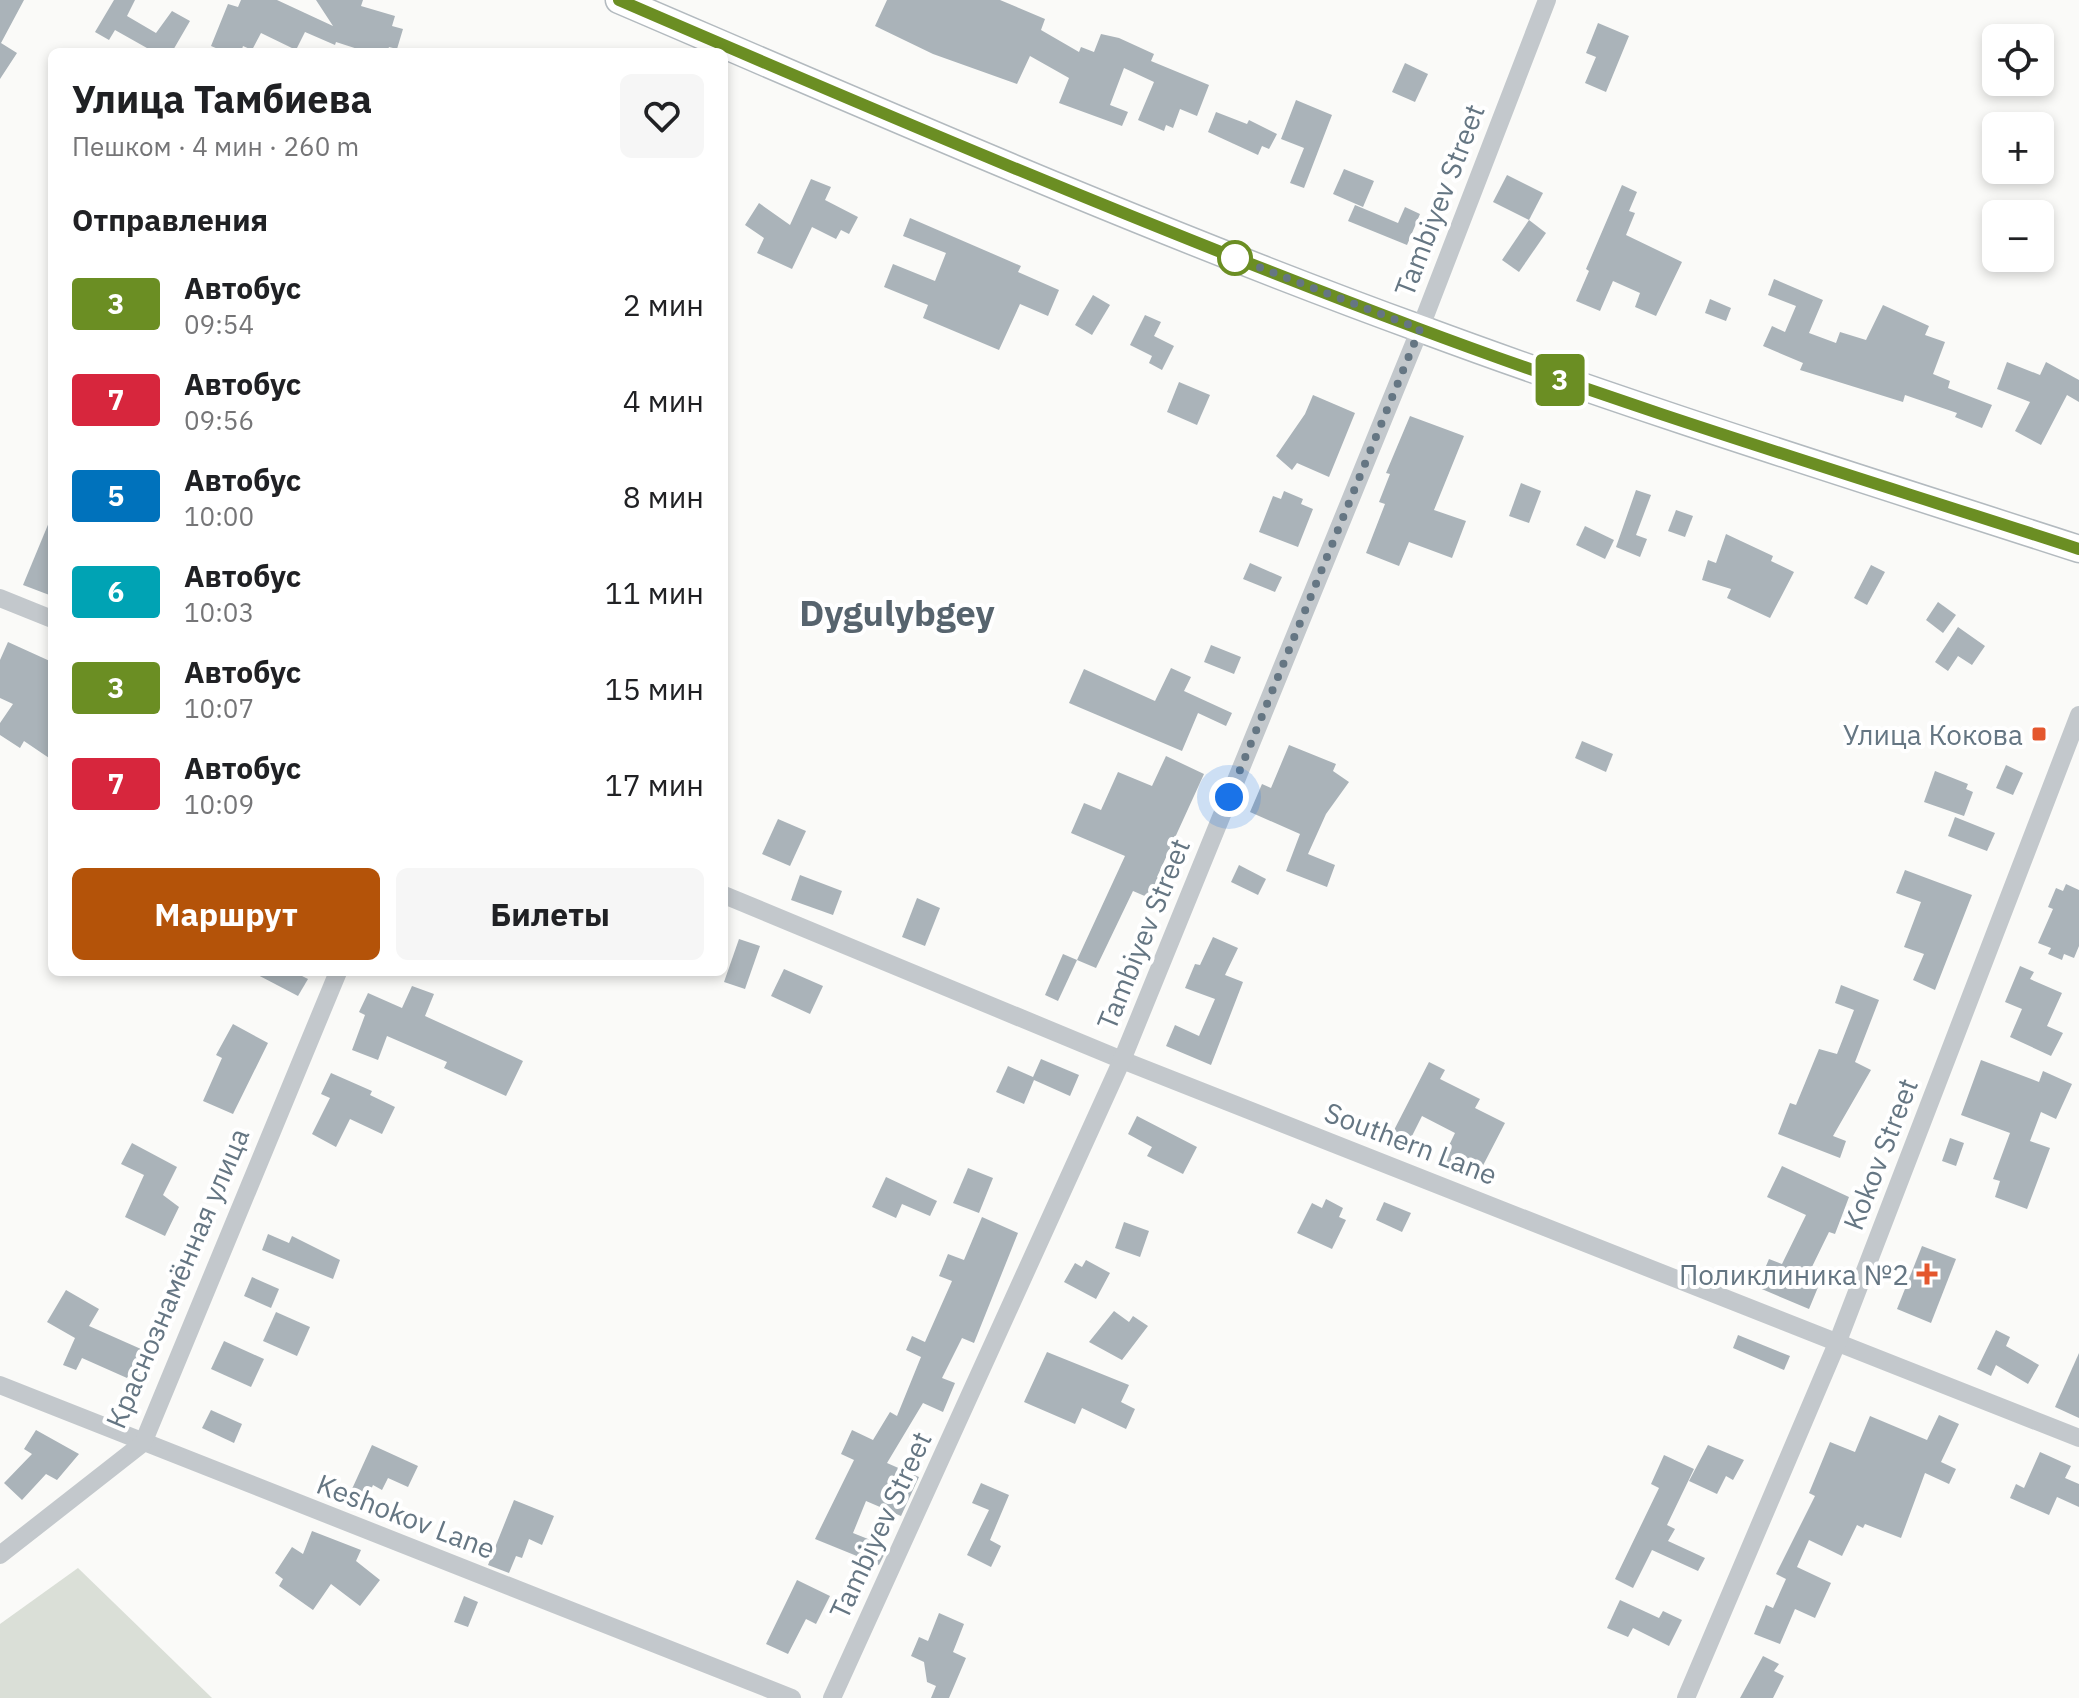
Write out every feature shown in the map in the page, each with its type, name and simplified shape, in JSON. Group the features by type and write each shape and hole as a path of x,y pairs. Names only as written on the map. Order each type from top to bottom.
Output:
{"main road":[{"path":"619,0 715,47"},
{"path":"728,52 1201,245 1420,329 1562,381 2079,549"}],"street":[{"name":"Tambiyev Street","path":"832,1698 1122,1060 1420,329 1547,0"},
{"path":"0,598 48,617"},
{"name":"Kokov Street","path":"1686,1698 1838,1341 2079,715"},
{"name":"Southern Lane","path":"728,897 1122,1060 2079,1438"},
{"name":"Краснознамённая улица","path":"0,1555 143,1443 336,976"},
{"name":"Keshokov Lane","path":"0,1385 792,1698"}],"shaded area":[{"path":"78,1568 212,1698 0,1698 0,1624"}],"building":[{"path":"0,0 24,0 1,43 17,53 0,79"},
{"path":"114,0 135,0 127,16 156,33 172,11 190,21 174,48 147,48 115,30 109,40 95,32"},
{"path":"241,0 277,0 333,26 316,0 363,0 361,6 395,16 392,26 403,29 397,48 355,48 336,42 335,45 305,32 297,48 261,33 253,48 211,46 228,4 238,7"},
{"path":"887,0 1000,0 1045,19 1041,30 1079,52 1081,47 1094,52 1101,34 1119,38 1154,54 1151,61 1209,85 1197,116 1180,109 1173,128 1166,125 1164,131 1138,120 1154,82 1124,68 1110,105 1128,112 1122,126 1059,103 1069,78 1030,56 1017,84 933,54 875,26"},
{"path":"1598,23 1629,36 1606,92 1585,83 1596,57 1586,53"},
{"path":"1405,63 1428,74 1415,102 1392,92"},
{"path":"1296,100 1332,115 1304,188 1290,183 1304,148 1281,139"},
{"path":"1216,112 1247,124 1249,120 1277,134 1269,149 1262,146 1258,155 1208,132"},
{"path":"1344,169 1374,181 1363,207 1333,194"},
{"path":"1507,175 1543,193 1529,220 1493,202"},
{"path":"811,179 831,187 825,200 858,217 849,234 841,230 836,239 812,227 792,269 757,253 764,238 745,225 759,203 790,225"},
{"path":"1622,185 1637,192 1629,211 1635,213 1626,235 1682,262 1656,316 1635,307 1640,293 1613,281 1600,311 1576,301 1589,271 1586,269"},
{"path":"1355,205 1398,223 1405,207 1420,214 1407,245 1348,221"},
{"path":"910,218 1021,266 1018,272 1059,290 1048,316 1020,304 999,350 923,318 928,305 884,287 893,264 935,281 946,253 903,236"},
{"path":"1529,220 1546,233 1519,272 1502,260"},
{"path":"1774,279 1823,300 1809,333 1836,343 1840,332 1866,340 1883,305 1929,326 1925,335 1945,342 1933,374 1950,381 1948,388 1992,405 1982,428 1955,417 1957,413 1905,395 1903,402 1800,370 1803,363 1763,346 1772,326 1785,332 1796,306 1768,295"},
{"path":"1093,295 1110,305 1092,335 1075,325"},
{"path":"1710,299 1731,308 1726,321 1705,313"},
{"path":"1145,315 1161,322 1154,336 1174,346 1162,370 1149,363 1152,356 1130,345"},
{"path":"2007,362 2040,375 2046,362 2079,380 2079,402 2067,395 2041,445 2015,431 2030,402 1997,389"},
{"path":"1179,382 1210,395 1197,425 1167,412"},
{"path":"1313,395 1355,413 1329,477 1297,463 1292,470 1276,456 1305,414"},
{"path":"1410,416 1464,436 1434,510 1466,521 1452,558 1409,542 1399,566 1366,553 1385,504 1379,502 1390,474 1386,473"},
{"path":"1521,483 1541,491 1529,523 1509,516"},
{"path":"1636,490 1651,495 1636,535 1647,539 1640,557 1616,547"},
{"path":"1284,491 1303,499 1301,504 1313,509 1298,547 1259,532 1273,496 1281,499"},
{"path":"1676,510 1693,516 1685,537 1668,531"},
{"path":"48,525 48,594 23,585"},
{"path":"1585,526 1614,540 1605,559 1576,545"},
{"path":"1726,534 1773,556 1771,561 1794,572 1770,618 1727,598 1731,589 1702,580 1708,560 1716,563"},
{"path":"1250,563 1282,577 1275,592 1243,579"},
{"path":"1871,565 1885,572 1867,605 1854,598"},
{"path":"1938,602 1956,615 1943,633 1926,620"},
{"path":"1958,627 1985,646 1972,665 1958,656 1948,671 1935,662"},
{"path":"8,642 48,660 48,757 24,741 20,748 0,735 0,723 13,704 0,698 0,660"},
{"path":"1211,645 1241,657 1234,674 1204,662"},
{"path":"1171,668 1191,677 1184,691 1232,713 1226,726 1198,713 1182,751 1069,703 1084,669 1155,701"},
{"path":"1582,741 1613,754 1606,772 1575,758"},
{"path":"1289,745 1336,764 1333,771 1349,782 1326,814 1308,854 1335,865 1327,887 1286,871 1300,834 1250,812 1262,784 1271,788"},
{"path":"1166,756 1204,774 1157,877 1163,880 1154,900 1133,891 1096,968 1077,960 1125,856 1071,833 1084,803 1101,810 1118,772 1152,786"},
{"path":"2006,765 2023,773 2013,795 1996,788"},
{"path":"1935,771 1968,784 1966,789 1973,792 1964,816 1924,802"},
{"path":"1955,817 1995,833 1987,851 1948,836"},
{"path":"778,819 806,831 790,866 762,854"},
{"path":"1239,865 1266,879 1258,895 1231,882"},
{"path":"1905,870 1972,895 1935,990 1913,980 1924,954 1904,947 1921,902 1896,893"},
{"path":"800,875 842,891 833,915 791,900"},
{"path":"2066,884 2079,890 2079,946 2074,958 2064,954 2062,960 2048,954 2051,948 2038,943 2053,909 2048,907 2056,888 2063,891"},
{"path":"917,898 940,908 925,946 902,937"},
{"path":"1213,937 1238,948 1225,975 1243,982 1211,1065 1166,1046 1175,1025 1199,1036 1215,999 1185,988 1195,964 1200,965"},
{"path":"739,939 760,946 745,989 724,982"},
{"path":"1063,954 1077,960 1058,1001 1045,995"},
{"path":"2020,966 2034,972 2030,979 2062,993 2047,1026 2063,1033 2051,1056 2010,1037 2022,1009 2005,1002"},
{"path":"784,969 823,986 810,1014 771,996"},
{"path":"260,976 302,976 308,979 298,996"},
{"path":"1841,985 1879,1000 1855,1062 1871,1070 1833,1136 1846,1141 1840,1158 1778,1134 1790,1103 1796,1105 1819,1049 1837,1054 1854,1010 1835,1003"},
{"path":"412,986 434,994 425,1016 523,1061 506,1096 444,1068 447,1062 387,1036 378,1060 352,1050 365,1015 359,1012 368,993 402,1008"},
{"path":"233,1024 268,1043 233,1114 203,1101 222,1058 216,1055"},
{"path":"1041,1059 1079,1075 1070,1096 1034,1080 1024,1104 996,1092 1008,1066 1033,1077"},
{"path":"1981,1060 2039,1082 2043,1071 2072,1084 2056,1119 2041,1112 2030,1141 2050,1148 2027,1209 1995,1197 2000,1181 1993,1179 2010,1133 1961,1115"},
{"path":"1429,1062 1445,1070 1440,1079 1480,1099 1475,1108 1505,1123 1476,1179 1442,1160 1455,1133 1422,1116 1409,1142 1392,1134"},
{"path":"331,1073 372,1091 370,1095 395,1107 382,1134 350,1119 336,1147 312,1134 330,1098 321,1094"},
{"path":"1137,1116 1197,1147 1183,1174 1147,1156 1152,1147 1128,1134"},
{"path":"1950,1138 1964,1143 1956,1166 1942,1161"},
{"path":"132,1143 177,1167 163,1195 179,1207 165,1236 125,1217 144,1175 121,1164"},
{"path":"1782,1166 1849,1197 1835,1234 1829,1232 1808,1275 1821,1280 1809,1309 1757,1287 1769,1259 1782,1264 1806,1215 1767,1197"},
{"path":"968,1168 993,1178 979,1213 953,1203"},
{"path":"886,1177 937,1201 930,1216 902,1204 896,1218 872,1207"},
{"path":"1326,1199 1343,1208 1339,1217 1346,1220 1332,1249 1297,1233 1312,1203 1322,1208"},
{"path":"1384,1202 1411,1213 1402,1232 1376,1220"},
{"path":"982,1217 1018,1233 974,1343 962,1338 942,1378 955,1383 943,1412 923,1403 887,1463 919,1477 901,1516 866,1501 853,1533 888,1547 879,1565 815,1539 854,1460 841,1454 852,1430 873,1440 890,1412 897,1416 921,1357 906,1350 912,1336 925,1342 952,1281 939,1276 948,1254 964,1260"},
{"path":"1124,1222 1149,1231 1140,1257 1115,1248"},
{"path":"268,1234 289,1243 292,1236 340,1260 333,1279 262,1250"},
{"path":"1922,1246 1956,1259 1931,1323 1897,1309"},
{"path":"1086,1260 1110,1273 1096,1299 1064,1282 1075,1263 1082,1267"},
{"path":"252,1277 279,1289 271,1308 244,1296"},
{"path":"66,1290 99,1309 89,1326 150,1353 140,1377 130,1372 127,1378 82,1358 76,1370 63,1365 75,1338 47,1322"},
{"path":"1114,1311 1129,1322 1133,1316 1148,1326 1122,1360 1089,1342"},
{"path":"276,1312 310,1327 297,1356 263,1341"},
{"path":"1996,1330 2010,1337 2006,1346 2039,1365 2028,1384 1996,1365 1991,1376 1977,1369"},
{"path":"1738,1335 1790,1356 1784,1370 1733,1348"},
{"path":"224,1341 264,1359 251,1387 211,1369"},
{"path":"1047,1352 1129,1385 1121,1402 1135,1409 1126,1429 1082,1408 1075,1424 1024,1402"},
{"path":"2079,1353 2079,1418 2055,1407"},
{"path":"211,1410 242,1424 234,1443 202,1428"},
{"path":"1939,1415 1959,1424 1941,1462 1956,1469 1949,1484 1925,1473 1901,1538 1865,1524 1863,1528 1857,1525 1842,1556 1809,1540 1797,1567 1831,1583 1815,1618 1795,1609 1780,1644 1754,1634 1766,1605 1773,1608 1786,1579 1776,1574 1815,1496 1809,1493 1830,1442 1855,1452 1870,1416 1927,1440"},
{"path":"36,1430 79,1454 57,1480 46,1474 22,1500 4,1483 32,1454 24,1449"},
{"path":"372,1445 418,1466 408,1487 388,1478 382,1490 373,1485 363,1507 347,1500"},
{"path":"1708,1445 1744,1460 1733,1480 1726,1476 1717,1494 1689,1481"},
{"path":"2040,1452 2071,1466 2065,1478 2079,1484 2079,1507 2057,1497 2049,1515 2010,1498 2016,1484 2024,1488"},
{"path":"1664,1455 1694,1469 1667,1525 1675,1529 1668,1541 1705,1558 1698,1571 1652,1550 1633,1588 1615,1579 1659,1488 1651,1484"},
{"path":"981,1483 1009,1495 990,1540 1001,1546 991,1567 967,1555 989,1510 972,1503"},
{"path":"514,1500 554,1516 542,1545 529,1539 522,1558 516,1556 509,1573 488,1565"},
{"path":"312,1531 361,1550 356,1561 380,1580 360,1606 331,1584 313,1610 279,1586 283,1579 275,1573 292,1547 303,1554"},
{"path":"797,1580 830,1596 816,1624 806,1619 788,1654 766,1644"},
{"path":"464,1596 478,1602 468,1627 454,1622"},
{"path":"1620,1600 1659,1618 1663,1611 1682,1620 1669,1646 1633,1628 1628,1637 1607,1628"},
{"path":"939,1613 964,1624 953,1652 966,1658 949,1698 931,1698 936,1686 927,1682 924,1662 911,1656 919,1637 928,1641"},
{"path":"1763,1656 1779,1664 1774,1671 1784,1676 1773,1698 1740,1698"}],"bus line":[{"name":"3","path":"619,0 1201,245 1420,329 1562,381 2079,549"}],"place":[{"name":"Улица Кокова","path":"2039,734"},
{"name":"Поликлиника №2","path":"1927,1274"}],"district":[{"name":"Dygulybgey","path":"897,612"}],"route":[{"path":"1229,797 1420,329 1235,258"}]}
